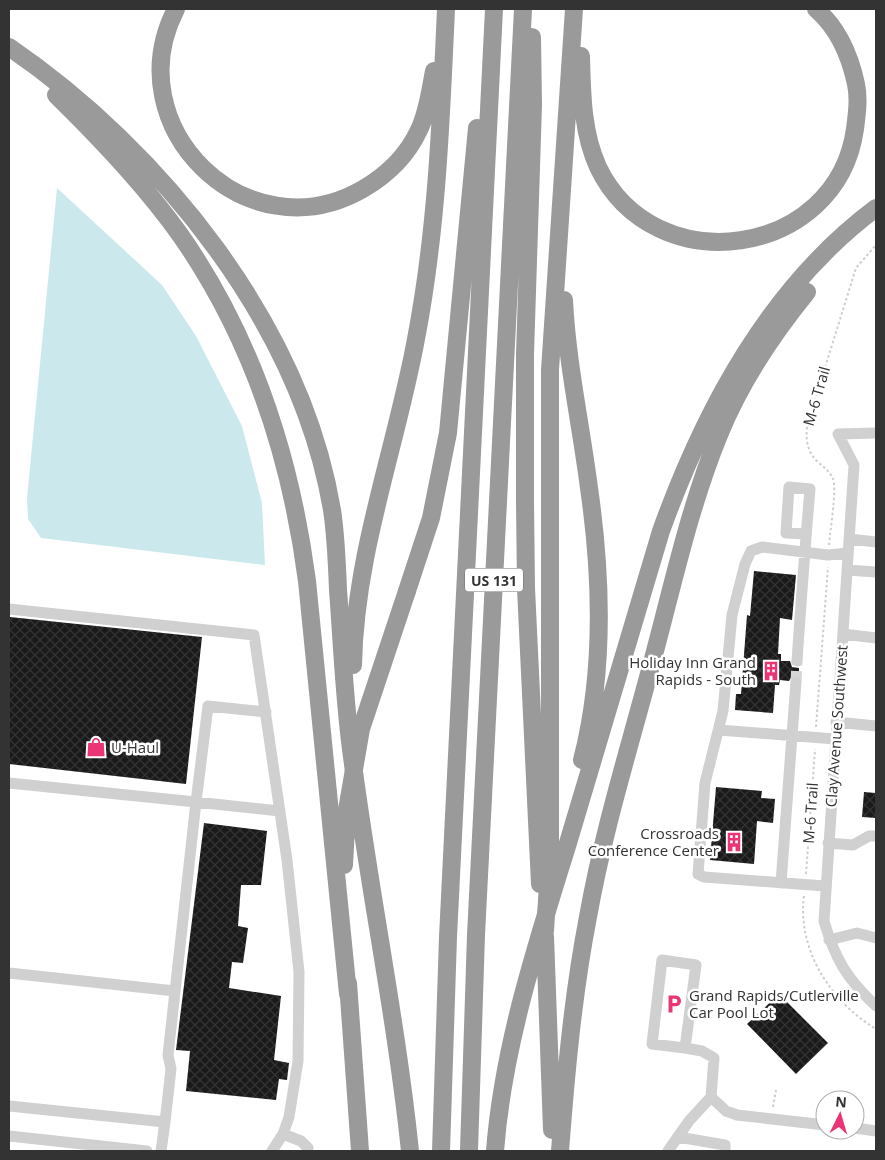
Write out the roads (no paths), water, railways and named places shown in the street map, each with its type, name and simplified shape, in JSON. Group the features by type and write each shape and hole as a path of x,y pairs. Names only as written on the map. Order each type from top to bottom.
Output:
{"highway":[{"path":"176,9 163,47 161,82 168,117 182,144 203,171 228,189 253,201 284,207 301,207 337,201 361,190 390,170 412,143 425,115 444,9"},
{"path":"353,808 353,694 356,609 365,554 416,340 426,279 436,204 444,9"},
{"path":"348,994 344,887 364,720 431,518 448,432 492,9"},
{"name":"US 131","path":"441,1151 449,918 492,9"},
{"name":"US 131","path":"470,1151 477,916 523,9"},
{"path":"531,9 533,105 525,354 526,588 542,933 546,970 552,1151"},
{"path":"542,933 550,853 550,370 562,213 574,9"},
{"path":"580,9 585,125 598,167 625,204 643,219 666,231 689,239 740,242 763,237 804,215 830,188 847,161 854,141 858,97 849,56 830,24 816,9"},
{"path":"9,48 40,69 77,99 169,191 245,292 267,325 290,370 316,441 332,514 353,808 392,1016 410,1151"},
{"path":"9,48 116,156 181,236 201,267 245,351 265,399 280,446 301,534 348,994 360,1151"},
{"path":"495,1151 500,1096 509,1054 542,933 661,531 680,479 701,432 727,382 771,316 799,282 845,233 876,208"},
{"path":"542,933 586,746 599,649 597,551 566,343 562,213"},
{"path":"560,1151 570,1039 588,916 615,800 704,477 719,434 733,404 764,348 827,266 876,215"}],"street":[{"name":"Clay Avenue Southwest","path":"876,433 838,434 854,465 824,921 833,951 854,986 876,1006"},
{"path":"797,661 806,534"},
{"path":"849,539 876,542"},
{"path":"825,886 704,877 698,874 705,783 723,711 732,615 751,551 762,547 828,555 848,553"},
{"path":"847,570 876,572"},
{"path":"9,608 254,635 280,811 299,972 298,1061 289,1117 283,1134 272,1151"},
{"path":"842,634 876,638"},
{"path":"781,883 796,682"},
{"path":"161,1151 171,1068 168,1055 208,706 266,712"},
{"path":"836,722 876,726"},
{"path":"719,730 835,740"},
{"path":"9,783 280,811"},
{"path":"828,843 853,845 869,836 876,836"},
{"path":"829,940 857,933 876,938"},
{"path":"668,1151 689,1121 711,1097 714,1058 702,1051 652,1044 662,960 696,964 685,1048"},
{"path":"9,973 175,991"},
{"path":"711,1097 726,1111 737,1115 815,1124"},
{"path":"9,1106 165,1122"},
{"path":"283,1134 301,1141 308,1148 307,1151"},
{"path":"9,1136 96,1148 147,1151"},
{"path":"678,1136 725,1145 725,1151"}],"water":[{"path":"57,188 162,285 196,336 242,426 262,503 265,565 41,538 28,519 27,498"}],"tunnel":[{"path":"796,682 797,661"}],"place":[{"name":"Holiday Inn Grand Rapids - South","path":"771,671"},
{"name":"U-Haul","path":"96,747"},
{"name":"Crossroads Conference Center","path":"734,842"},
{"name":"Grand Rapids/Cutlerville Car Pool Lot","path":"674,1004"}]}
